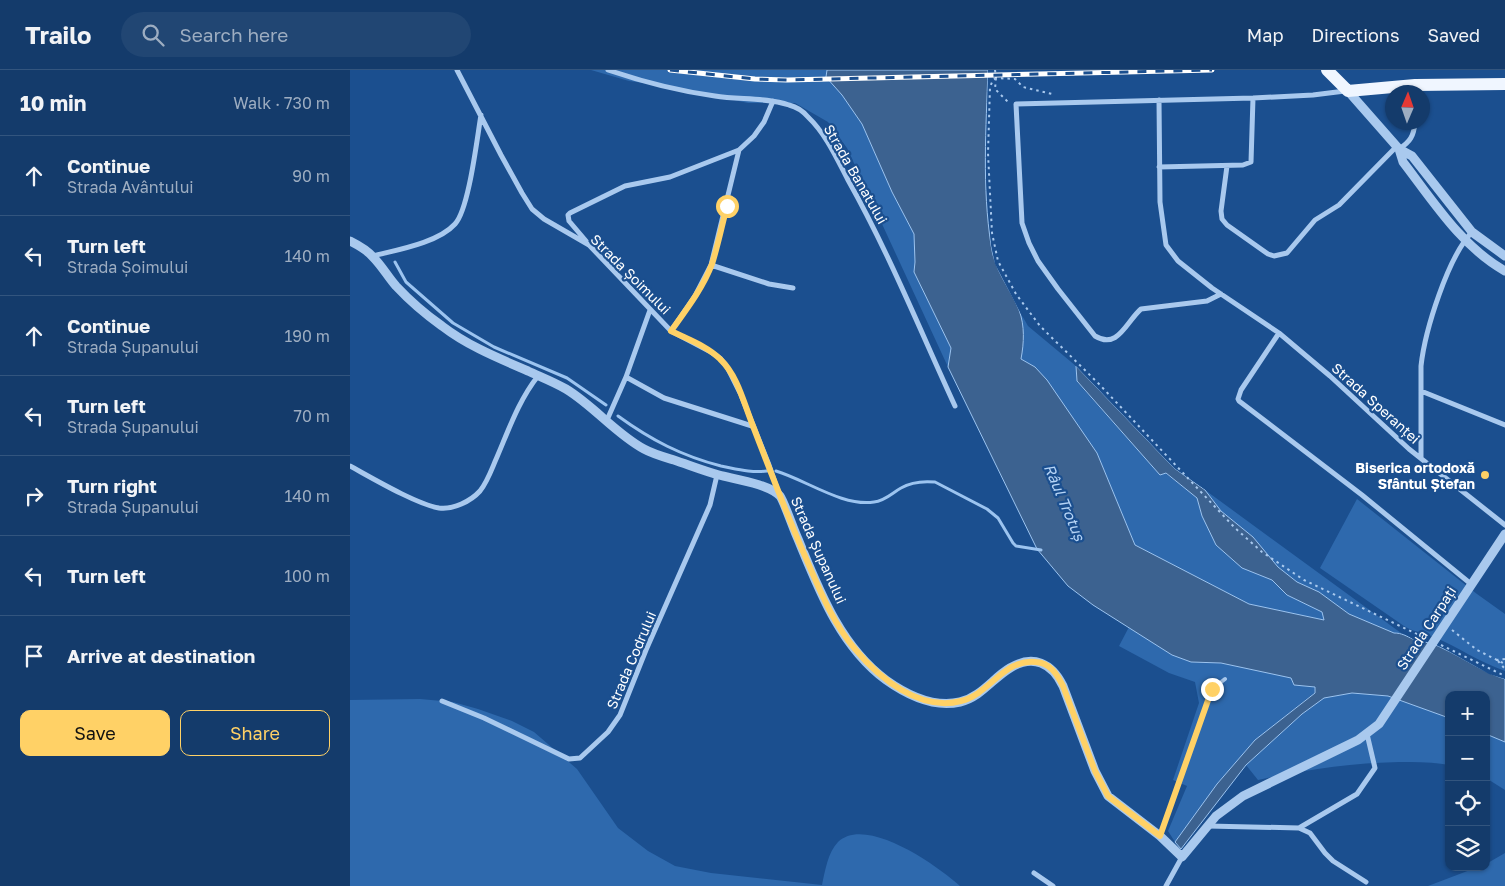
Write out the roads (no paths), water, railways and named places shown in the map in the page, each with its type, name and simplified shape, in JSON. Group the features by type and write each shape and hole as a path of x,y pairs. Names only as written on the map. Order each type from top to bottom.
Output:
{"main road":[{"path":"1327,70 1348,91 1385,90"},
{"path":"1430,88 1505,84"}],"street":[{"name":"Strada Șoimului","path":"458,70 505,163 532,209 544,219 589,246 671,331 720,358 727,367 769,465 780,496"},
{"name":"Strada Banatului","path":"608,70 684,91 773,101 790,105 809,117 828,142 873,224 954,406"},
{"path":"1221,294 1207,301 1141,309 1133,315 1116,338 1109,341 1095,336 1038,261 1022,223 1016,104 1253,98 1348,91 1398,148 1412,156 1472,232 1505,256"},
{"path":"1160,167 1227,166 1243,165 1251,162 1253,98"},
{"name":"Strada Speranței","path":"1159,100 1160,202 1166,245 1178,261 1221,294 1279,333 1330,376 1382,426 1505,526"},
{"path":"589,246 569,220 568,215 570,213 625,186 670,177 739,150 759,130 773,101"},
{"path":"372,256 429,240 442,234 454,225 463,210 473,167 481,115"},
{"path":"1227,166 1221,210 1222,219 1227,225 1268,254 1279,255 1286,252 1315,220 1339,205 1398,148 1409,142 1414,130"},
{"path":"1398,148 1403,162 1464,240 1505,271"},
{"path":"671,331 695,296 712,265 739,150"},
{"path":"1421,457 1421,366 1425,341 1448,274 1464,240 1472,232"},
{"name":"Strada Șupanului","path":"350,241 372,256 407,298 443,328 476,348 571,392 624,436 645,450 717,475 753,483 780,496 824,601 853,646 868,665 887,680 916,697 941,703 952,703 970,698 1010,667 1028,661 1047,665 1059,677 1095,771 1108,796 1160,836 1182,857"},
{"path":"712,265 769,284 793,288"},
{"path":"607,420 626,377 650,310"},
{"path":"1279,333 1241,390 1239,401 1362,495 1471,584"},
{"path":"350,466 418,501 432,506 449,508 466,501 476,495 486,482 523,397 538,376"},
{"path":"626,377 664,398 752,426"},
{"path":"1421,391 1505,425"},
{"name":"Strada Codrului","path":"442,701 569,759 580,758 608,732 620,715 646,650 710,505 717,475"},
{"name":"Strada Carpați","path":"1182,857 1216,816 1243,796 1358,740 1379,724 1505,534"},
{"path":"1299,828 1357,794 1375,768 1367,734"},
{"path":"1207,826 1299,828 1310,833 1333,861 1366,882"},
{"path":"1166,886 1182,857"},
{"path":"1034,873 1053,886"}],"lane":[{"path":"1160,836 1212,689 1225,679"}],"water":[{"name":"Râul Trotuș","path":"827,70 988,70 985,158 988,223 995,263 1021,316 1023,347 1021,359 1035,367 1047,380 1097,453 1135,545 1249,604 1324,620 1322,612 1287,595 1272,580 1242,568 1216,545 1202,516 1197,498 1166,473 1160,475 1077,381 1076,366 1174,468 1205,490 1221,511 1253,537 1278,567 1297,582 1319,592 1349,614 1394,633 1439,646 1489,673 1505,679 1505,742 1490,736 1490,691 1445,691 1445,717 1388,696 1352,693 1324,698 1302,714 1246,765 1181,849 1175,842 1217,784 1255,740 1315,693 1315,687 1294,685 1291,678 1221,663 1191,662 1172,655 1093,605 1068,586 1037,549 948,367 951,348 914,272 914,234 892,192 862,124 842,95 826,77"}],"waterway":[{"path":"395,262 406,282 453,323 494,347 567,378 606,405"},
{"path":"618,416 655,440 693,457 721,466 767,471"},
{"path":"776,471 837,497 862,502 882,500 909,484 935,482 987,509 998,518 1016,546 1041,550"}],"railway":[{"path":"670,70 755,79 787,80 1212,70"}],"place":[{"name":"Biserica ortodoxă Sfântul Ștefan","path":"1485,475"}]}
